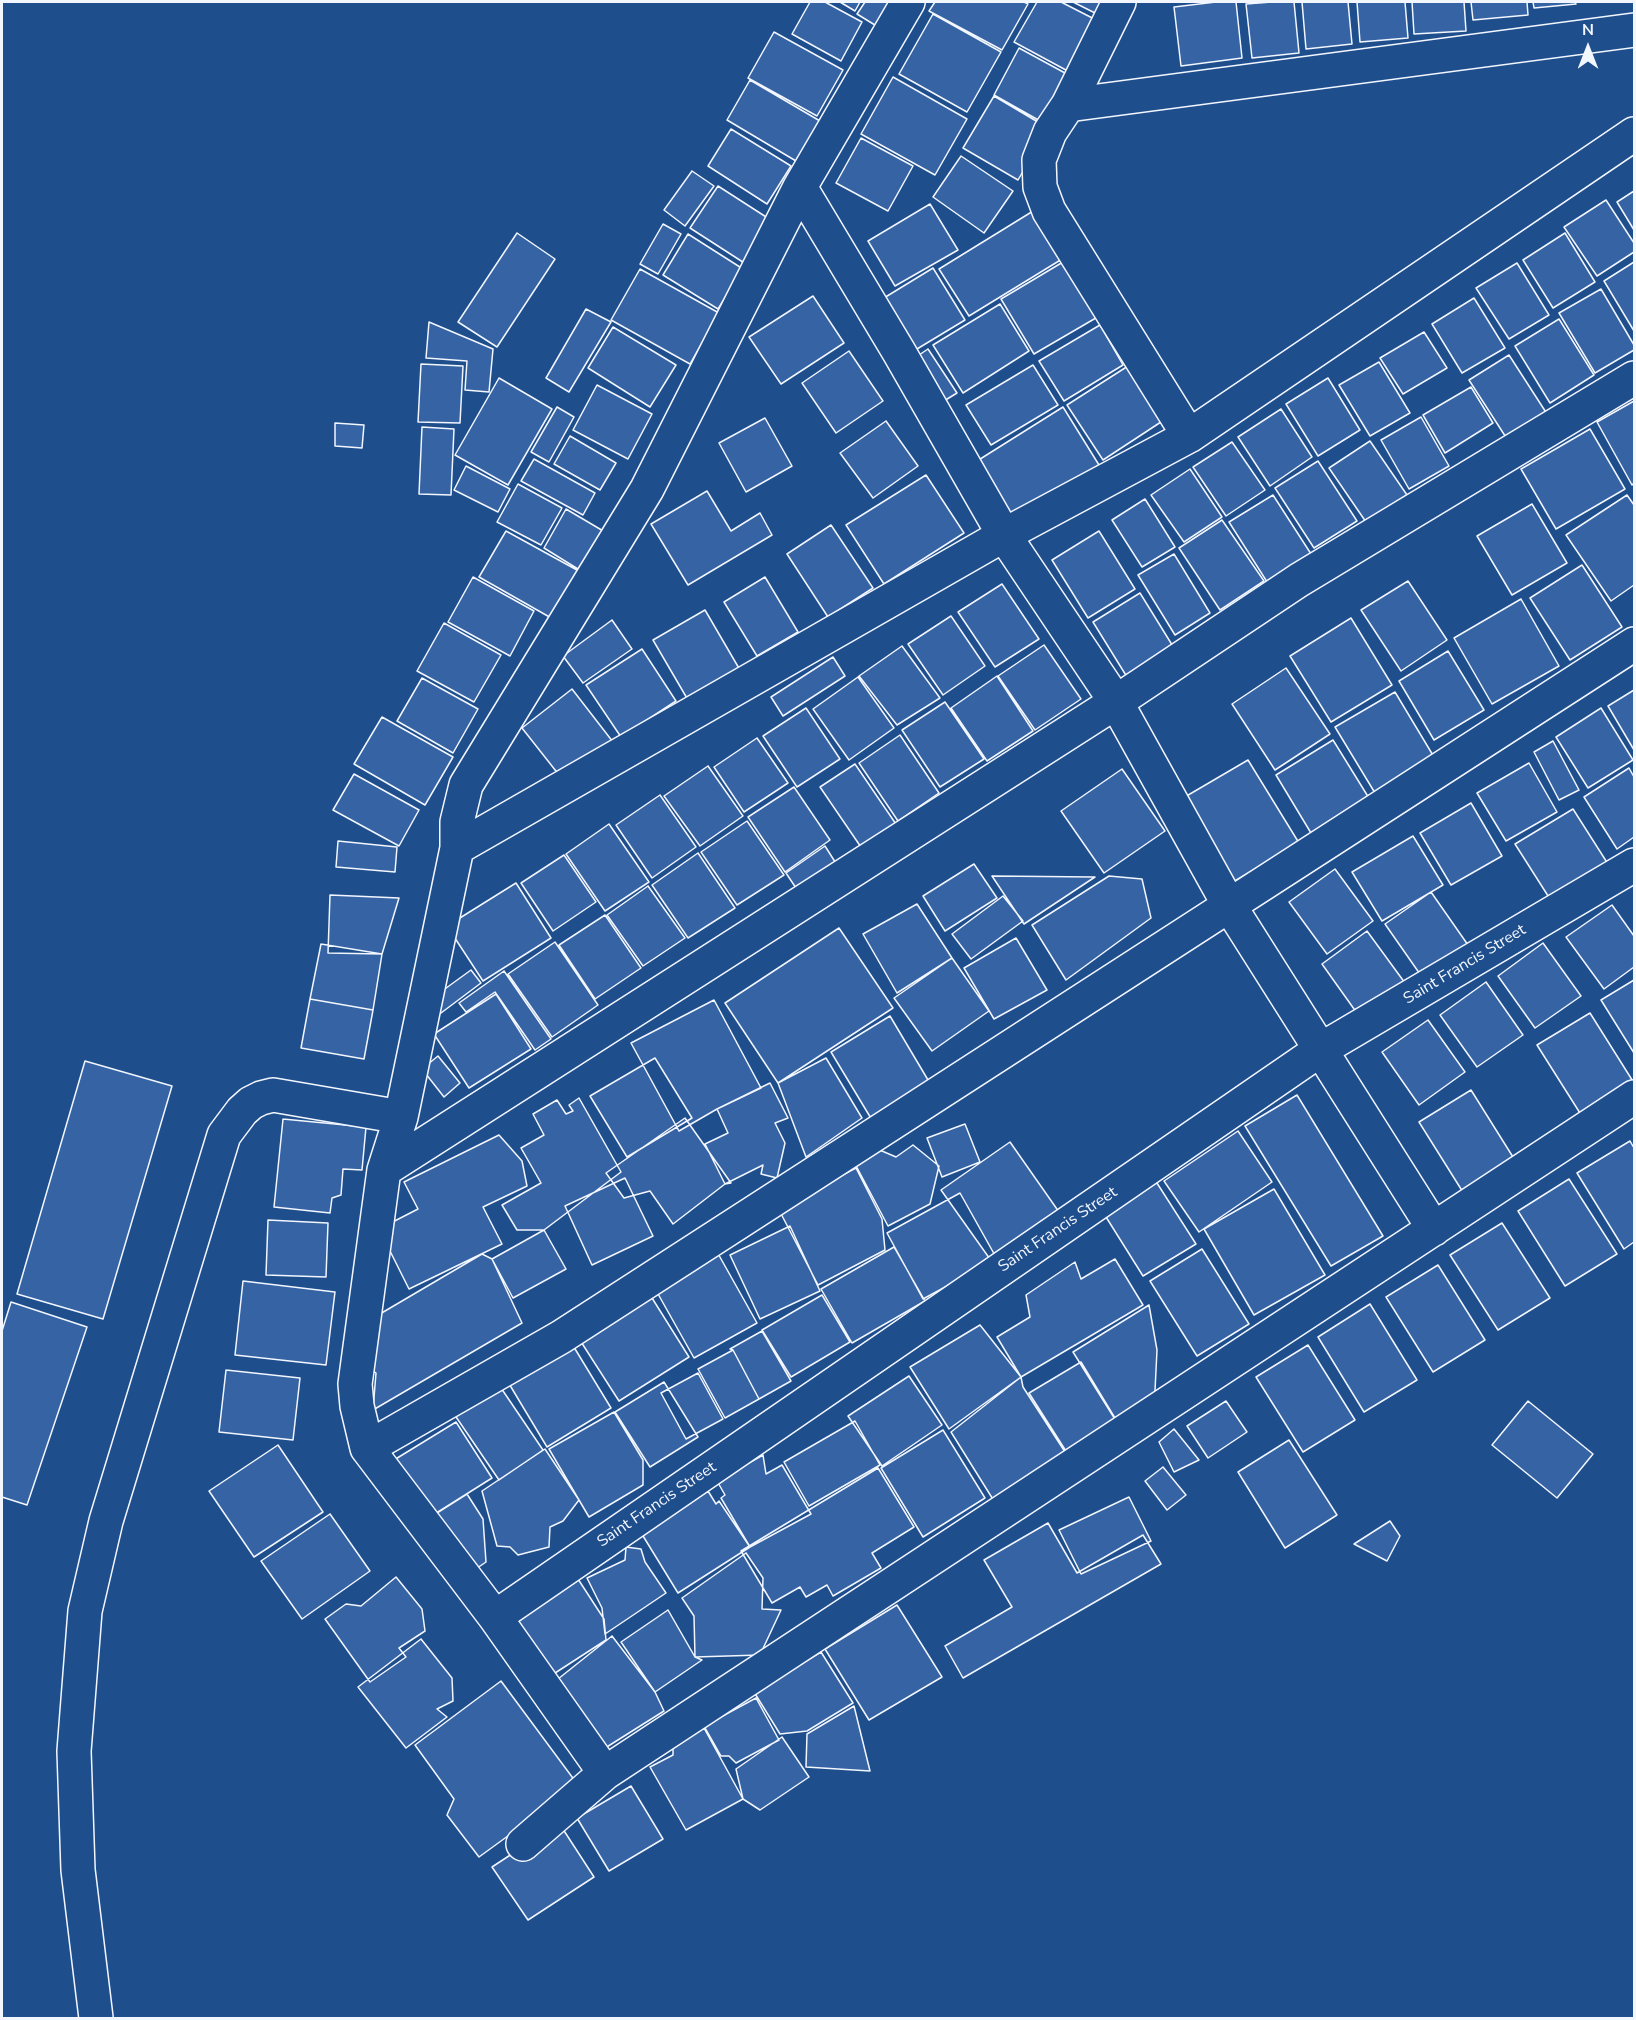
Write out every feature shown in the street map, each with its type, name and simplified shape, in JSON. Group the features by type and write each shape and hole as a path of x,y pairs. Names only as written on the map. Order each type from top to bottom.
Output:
{"street":[{"path":"605,1773 495,1617 367,1448 357,1406 355,1384 384,1170 401,1117 457,848 457,822 466,785 647,489 800,188 908,2"},
{"path":"1119,2 1068,105 1050,132 1039,160 1040,187 1049,211 1189,436"},
{"path":"1068,105 1635,30"},
{"path":"457,848 1004,535 1189,436 1635,134"},
{"path":"800,188 899,352 1004,535 1116,702 1229,904 1434,1229"},
{"path":"384,1170 1116,702 1299,580 1635,378"},
{"path":"367,1448 561,1337 1635,644"},
{"name":"Saint Francis Street","path":"495,1617 1320,1050 1635,865"},
{"path":"96,2019 78,1870 75,1751 85,1611 106,1521 224,1135 251,1103 273,1095 401,1117"},
{"path":"523,1844 605,1773 1635,1097"}],"building":[{"path":"810,2 825,2 862,22 841,61 792,34"},
{"path":"840,2 860,2 855,11"},
{"path":"865,2 900,2 883,30 857,14"},
{"path":"935,2 1024,2 1028,4 1002,50 929,11"},
{"path":"1037,2 1061,2 1104,24 1077,76 1014,42"},
{"path":"1073,2 1112,2 1103,17"},
{"path":"1236,2 1242,58 1181,66 1174,7"},
{"path":"1294,2 1299,53 1252,58 1246,4"},
{"path":"1302,2 1348,2 1352,44 1306,49"},
{"path":"1357,2 1405,2 1408,38 1360,42"},
{"path":"1412,2 1464,2 1466,31 1414,34"},
{"path":"1471,2 1527,2 1528,15 1473,20"},
{"path":"1533,2 1575,2 1576,4 1534,8"},
{"path":"933,14 1001,52 967,112 899,74"},
{"path":"774,32 843,70 817,116 748,78"},
{"path":"1019,48 1076,79 1049,126 994,95"},
{"path":"893,77 967,119 935,175 861,134"},
{"path":"750,80 820,121 796,161 727,120"},
{"path":"994,96 1048,128 1018,180 963,148"},
{"path":"731,129 791,166 767,204 708,166"},
{"path":"861,138 913,166 888,211 836,183"},
{"path":"961,156 1013,191 984,233 933,197"},
{"path":"692,171 714,186 685,226 664,210"},
{"path":"718,186 777,224 749,266 690,228"},
{"path":"1634,191 1634,230 1617,202"},
{"path":"1606,200 1634,243 1634,252 1597,276 1564,227"},
{"path":"930,204 958,250 895,286 868,241"},
{"path":"1038,208 1067,256 969,316 939,269"},
{"path":"663,224 681,234 658,274 640,264"},
{"path":"517,233 555,259 497,347 458,322"},
{"path":"1565,233 1595,282 1553,308 1523,260"},
{"path":"688,234 743,269 718,309 663,275"},
{"path":"1068,259 1101,315 1034,354 1001,299"},
{"path":"1634,262 1634,331 1604,281"},
{"path":"1517,263 1549,315 1509,339 1476,288"},
{"path":"933,268 965,320 912,352 879,301"},
{"path":"640,269 719,313 690,364 611,320"},
{"path":"1601,289 1634,345 1634,350 1595,373 1559,313"},
{"path":"813,296 844,343 781,384 749,337"},
{"path":"1474,298 1505,348 1462,373 1432,324"},
{"path":"1000,304 1029,351 963,393 933,345"},
{"path":"586,309 611,322 569,392 546,378"},
{"path":"1559,319 1594,375 1550,403 1515,346"},
{"path":"429,322 493,349 489,392 465,390 467,361 426,358"},
{"path":"1100,325 1123,365 1064,401 1039,361"},
{"path":"613,327 676,365 650,407 588,368"},
{"path":"1424,332 1447,368 1403,394 1380,358"},
{"path":"928,349 957,393 939,404 910,361"},
{"path":"849,351 883,401 836,433 802,383"},
{"path":"1509,355 1549,417 1509,442 1469,380"},
{"path":"1379,362 1410,413 1370,436 1339,385"},
{"path":"421,364 463,366 460,423 418,422"},
{"path":"1033,365 1058,405 991,445 966,405"},
{"path":"1128,366 1164,420 1103,460 1067,405"},
{"path":"499,378 552,409 508,485 455,455"},
{"path":"1328,378 1360,430 1318,456 1286,404"},
{"path":"597,385 652,414 628,459 573,430"},
{"path":"1471,387 1493,423 1445,453 1423,415"},
{"path":"1634,401 1634,483 1632,485 1597,422"},
{"path":"557,407 574,417 549,462 531,452"},
{"path":"1063,407 1099,465 1013,518 977,461"},
{"path":"1281,409 1312,457 1270,486 1238,437"},
{"path":"1421,417 1449,466 1409,489 1381,440"},
{"path":"765,418 792,466 746,492 719,443"},
{"path":"886,421 918,466 873,498 840,453"},
{"path":"335,423 364,425 362,448 335,446"},
{"path":"422,427 454,429 451,495 419,494"},
{"path":"1590,429 1625,489 1556,529 1521,469"},
{"path":"570,436 616,463 600,490 554,464"},
{"path":"1370,441 1407,495 1366,522 1329,468"},
{"path":"1232,442 1265,490 1226,516 1193,467"},
{"path":"534,459 595,493 583,515 521,481"},
{"path":"1318,461 1357,521 1314,548 1275,488"},
{"path":"466,466 510,489 498,512 454,490"},
{"path":"1190,469 1222,517 1184,542 1151,495"},
{"path":"926,475 964,533 884,584 846,525"},
{"path":"518,484 562,508 541,545 497,522"},
{"path":"707,491 731,531 760,513 772,535 688,585 651,524"},
{"path":"1273,495 1313,557 1269,585 1229,522"},
{"path":"1627,495 1634,505 1634,585 1611,601 1566,535"},
{"path":"1145,499 1175,547 1142,567 1112,520"},
{"path":"1532,504 1567,563 1512,595 1477,536"},
{"path":"566,509 610,535 586,574 544,548"},
{"path":"1222,520 1264,581 1220,610 1179,548"},
{"path":"831,525 873,588 828,617 787,554"},
{"path":"506,531 586,575 560,623 479,577"},
{"path":"1099,531 1135,589 1088,618 1052,560"},
{"path":"1174,554 1210,613 1175,635 1138,575"},
{"path":"1582,565 1622,627 1570,660 1530,598"},
{"path":"473,577 534,611 510,656 448,622"},
{"path":"765,577 798,632 757,656 724,602"},
{"path":"1408,581 1447,640 1401,671 1361,610"},
{"path":"1002,584 1039,639 995,667 958,612"},
{"path":"1140,593 1174,648 1127,677 1093,622"},
{"path":"1521,599 1559,666 1492,704 1454,638"},
{"path":"705,610 740,670 688,700 653,640"},
{"path":"951,616 985,666 943,695 908,644"},
{"path":"1351,618 1392,685 1331,722 1290,656"},
{"path":"612,620 632,649 583,683 563,656"},
{"path":"444,623 501,655 474,702 417,671"},
{"path":"1044,645 1081,699 1035,730 998,676"},
{"path":"902,646 940,698 897,725 859,676"},
{"path":"642,649 676,701 621,737 586,685"},
{"path":"1448,651 1484,710 1434,740 1399,681"},
{"path":"833,657 845,676 783,716 771,697"},
{"path":"1286,668 1330,734 1275,770 1232,704"},
{"path":"997,676 1033,731 987,761 951,708"},
{"path":"858,677 894,728 849,760 813,709"},
{"path":"422,678 478,709 453,753 397,721"},
{"path":"572,689 613,742 563,780 522,728"},
{"path":"1634,690 1634,750 1608,706"},
{"path":"1395,692 1434,757 1375,793 1335,727"},
{"path":"945,702 984,759 940,787 902,730"},
{"path":"806,708 840,759 797,787 763,736"},
{"path":"1601,708 1633,760 1588,788 1556,737"},
{"path":"382,717 453,757 425,805 354,764"},
{"path":"900,735 939,793 898,821 859,763"},
{"path":"757,738 788,783 744,812 714,767"},
{"path":"1333,740 1372,803 1314,838 1276,775"},
{"path":"1553,741 1579,790 1559,800 1534,752"},
{"path":"1248,760 1299,843 1228,885 1178,801"},
{"path":"1529,763 1557,812 1506,841 1477,793"},
{"path":"855,764 900,830 865,853 820,787"},
{"path":"708,766 743,816 700,846 664,796"},
{"path":"1629,768 1634,777 1634,837 1617,849 1584,797"},
{"path":"1122,769 1165,831 1104,873 1061,811"},
{"path":"354,774 419,810 399,846 333,810"},
{"path":"794,787 830,840 785,872 748,817"},
{"path":"660,795 696,847 652,878 616,825"},
{"path":"1471,803 1502,856 1451,885 1420,833"},
{"path":"1573,809 1608,864 1550,899 1515,844"},
{"path":"747,821 784,875 737,905 701,852"},
{"path":"609,824 649,882 605,911 566,854"},
{"path":"1413,836 1443,885 1382,921 1352,872"},
{"path":"338,841 397,847 395,872 336,867"},
{"path":"825,846 837,865 798,891 786,873"},
{"path":"698,853 735,908 688,938 652,885"},
{"path":"564,855 596,902 553,931 521,883"},
{"path":"974,864 997,898 945,931 923,896"},
{"path":"1335,869 1373,921 1327,954 1289,902"},
{"path":"992,876 1095,877 1024,924"},
{"path":"1109,876 1142,879 1151,918 1066,980 1032,925"},
{"path":"516,883 551,938 483,981 447,926"},
{"path":"648,886 685,938 643,966 607,915"},
{"path":"1431,892 1468,945 1422,977 1385,924"},
{"path":"330,895 399,898 382,954 328,953"},
{"path":"1003,896 1023,921 971,959 952,934"},
{"path":"917,904 952,958 897,993 863,934"},
{"path":"1612,905 1634,936 1634,967 1604,989 1566,937"},
{"path":"605,915 641,968 595,999 559,945"},
{"path":"839,928 893,1008 778,1083 725,1003"},
{"path":"1367,931 1405,983 1359,1016 1322,964"},
{"path":"1016,938 1047,990 994,1019 964,968"},
{"path":"555,942 598,1005 552,1037 508,974"},
{"path":"1543,943 1581,996 1535,1028 1498,976"},
{"path":"321,944 382,954 373,1010 310,999"},
{"path":"952,958 989,1011 932,1051 894,998"},
{"path":"471,970 481,983 441,1013 431,999"},
{"path":"504,971 551,1039 535,1050 495,992 466,1012 459,1003"},
{"path":"1634,980 1634,1053 1601,1000"},
{"path":"1486,982 1523,1035 1477,1067 1440,1015"},
{"path":"496,994 531,1049 469,1088 434,1034"},
{"path":"310,999 373,1010 364,1059 301,1048"},
{"path":"714,1000 761,1088 717,1109 679,1131 631,1043"},
{"path":"1590,1013 1634,1083 1585,1121 1537,1045"},
{"path":"890,1016 931,1085 872,1120 831,1052"},
{"path":"1428,1020 1465,1072 1419,1105 1382,1052"},
{"path":"438,1056 460,1083 444,1097 422,1069"},
{"path":"655,1058 692,1118 627,1157 590,1096"},
{"path":"826,1058 862,1118 806,1157 778,1083"},
{"path":"85,1061 172,1086 103,1319 17,1294"},
{"path":"770,1083 788,1118 775,1123 785,1143 777,1178 761,1174 763,1165 725,1184 705,1144 728,1133 717,1109"},
{"path":"1471,1090 1518,1165 1466,1197 1419,1122"},
{"path":"1297,1095 1383,1236 1331,1266 1245,1126"},
{"path":"579,1098 621,1172 544,1230 517,1230 502,1205 541,1183 521,1148 544,1135 533,1114 557,1100 566,1114 573,1111 569,1105"},
{"path":"685,1118 731,1183 725,1184 673,1224 650,1191 624,1198 606,1173"},
{"path":"283,1119 366,1127 362,1170 343,1169 341,1195 332,1198 330,1213 274,1207"},
{"path":"965,1124 980,1162 942,1177 927,1138"},
{"path":"1238,1131 1272,1182 1199,1232 1164,1181"},
{"path":"499,1135 522,1161 527,1186 483,1207 502,1244 409,1289 379,1229 418,1209 404,1182"},
{"path":"1630,1141 1634,1148 1634,1242 1624,1249 1577,1173"},
{"path":"1010,1142 1066,1222 997,1269 941,1190"},
{"path":"913,1145 939,1166 930,1204 888,1226 854,1162 875,1148 896,1157"},
{"path":"856,1168 882,1219 885,1250 818,1285 778,1208"},
{"path":"1148,1169 1196,1244 1143,1276 1096,1201"},
{"path":"625,1178 653,1236 592,1265 565,1206"},
{"path":"1569,1179 1617,1254 1565,1286 1518,1211"},
{"path":"1274,1189 1325,1275 1254,1315 1204,1229"},
{"path":"960,1193 997,1259 923,1299 887,1233"},
{"path":"268,1220 328,1223 326,1277 266,1275"},
{"path":"1502,1223 1550,1298 1498,1330 1450,1255"},
{"path":"790,1226 820,1291 760,1319 730,1255"},
{"path":"544,1230 566,1269 513,1298 492,1259"},
{"path":"894,1247 925,1301 852,1343 821,1289"},
{"path":"1202,1249 1249,1324 1197,1356 1150,1281"},
{"path":"716,1250 757,1323 694,1358 653,1285"},
{"path":"482,1254 492,1259 522,1323 373,1410 376,1373 362,1363 368,1321"},
{"path":"1115,1259 1143,1305 1021,1377 997,1337 1030,1317 1026,1295 1075,1262 1081,1279"},
{"path":"1438,1265 1485,1340 1433,1372 1386,1297"},
{"path":"243,1281 335,1292 326,1365 235,1355"},
{"path":"647,1290 689,1357 619,1401 576,1334"},
{"path":"822,1295 850,1342 791,1377 762,1330"},
{"path":"11,1302 87,1327 27,1505 2,1497 2,1331"},
{"path":"1370,1304 1417,1380 1364,1412 1318,1337"},
{"path":"1149,1305 1157,1350 1154,1411 1123,1432 1073,1352"},
{"path":"980,1325 1021,1377 949,1429 910,1367"},
{"path":"762,1331 791,1381 759,1399 733,1350 730,1349"},
{"path":"569,1339 611,1408 547,1447 505,1377"},
{"path":"1308,1345 1355,1420 1303,1452 1256,1377"},
{"path":"733,1350 759,1399 725,1418 698,1369"},
{"path":"1081,1362 1121,1428 1071,1459 1029,1393"},
{"path":"226,1370 300,1378 293,1440 219,1432"},
{"path":"698,1373 723,1419 686,1439 661,1393"},
{"path":"909,1376 942,1425 882,1466 848,1416"},
{"path":"1021,1377 1023,1387 1067,1455 994,1501 951,1432"},
{"path":"497,1382 543,1450 499,1480 452,1411"},
{"path":"664,1382 698,1437 650,1467 615,1412"},
{"path":"1226,1401 1247,1432 1208,1458 1187,1426"},
{"path":"1528,1401 1593,1454 1557,1498 1492,1445"},
{"path":"614,1412 643,1460 643,1485 589,1517 549,1449"},
{"path":"855,1421 880,1465 809,1506 784,1462"},
{"path":"456,1422 492,1478 430,1517 394,1460"},
{"path":"1174,1429 1199,1460 1174,1472 1159,1442"},
{"path":"943,1430 985,1498 923,1537 881,1468"},
{"path":"1289,1440 1337,1515 1285,1548 1238,1472"},
{"path":"278,1445 323,1512 254,1557 209,1491"},
{"path":"545,1449 579,1500 563,1521 550,1527 549,1547 518,1555 510,1547 497,1546 482,1491"},
{"path":"763,1455 766,1474 782,1465 811,1514 750,1547 721,1498 725,1495 717,1481"},
{"path":"1163,1467 1186,1495 1167,1510 1145,1481"},
{"path":"878,1468 914,1527 872,1553 881,1568 833,1596 827,1585 806,1597 800,1587 772,1603 741,1551"},
{"path":"708,1491 716,1504 719,1501 750,1547 678,1593 640,1531"},
{"path":"467,1494 483,1519 486,1562 467,1575 429,1518"},
{"path":"1129,1497 1151,1541 1081,1574 1059,1530"},
{"path":"330,1514 370,1571 302,1619 261,1561"},
{"path":"1390,1521 1400,1536 1387,1561 1354,1544"},
{"path":"1048,1523 1077,1573 1143,1535 1161,1564 963,1678 945,1646 1012,1607 984,1560"},
{"path":"626,1547 641,1549 645,1562 666,1593 605,1634 602,1608 587,1578 625,1560"},
{"path":"746,1553 763,1578 762,1609 781,1610 760,1655 695,1657 694,1616 682,1598"},
{"path":"396,1577 422,1609 425,1631 399,1648 406,1657 370,1682 325,1619 346,1604 361,1606"},
{"path":"578,1579 604,1619 606,1640 552,1675 515,1619"},
{"path":"897,1605 942,1677 869,1720 825,1649"},
{"path":"668,1610 695,1657 702,1660 655,1692 621,1642"},
{"path":"612,1636 655,1692 664,1711 602,1750 553,1683"},
{"path":"421,1639 452,1678 453,1701 437,1709 447,1717 406,1748 358,1687"},
{"path":"821,1652 853,1703 807,1731 780,1734 754,1692"},
{"path":"501,1681 578,1785 479,1857 447,1815 454,1799 415,1745"},
{"path":"756,1698 779,1740 736,1763 729,1756 721,1756 704,1726"},
{"path":"854,1706 870,1771 806,1767 807,1734"},
{"path":"704,1728 743,1799 686,1830 650,1767 673,1755 673,1746"},
{"path":"782,1737 809,1777 760,1810 743,1799 736,1769"},
{"path":"631,1786 663,1839 609,1871 577,1818"},
{"path":"559,1823 594,1877 528,1920 492,1867"}]}
